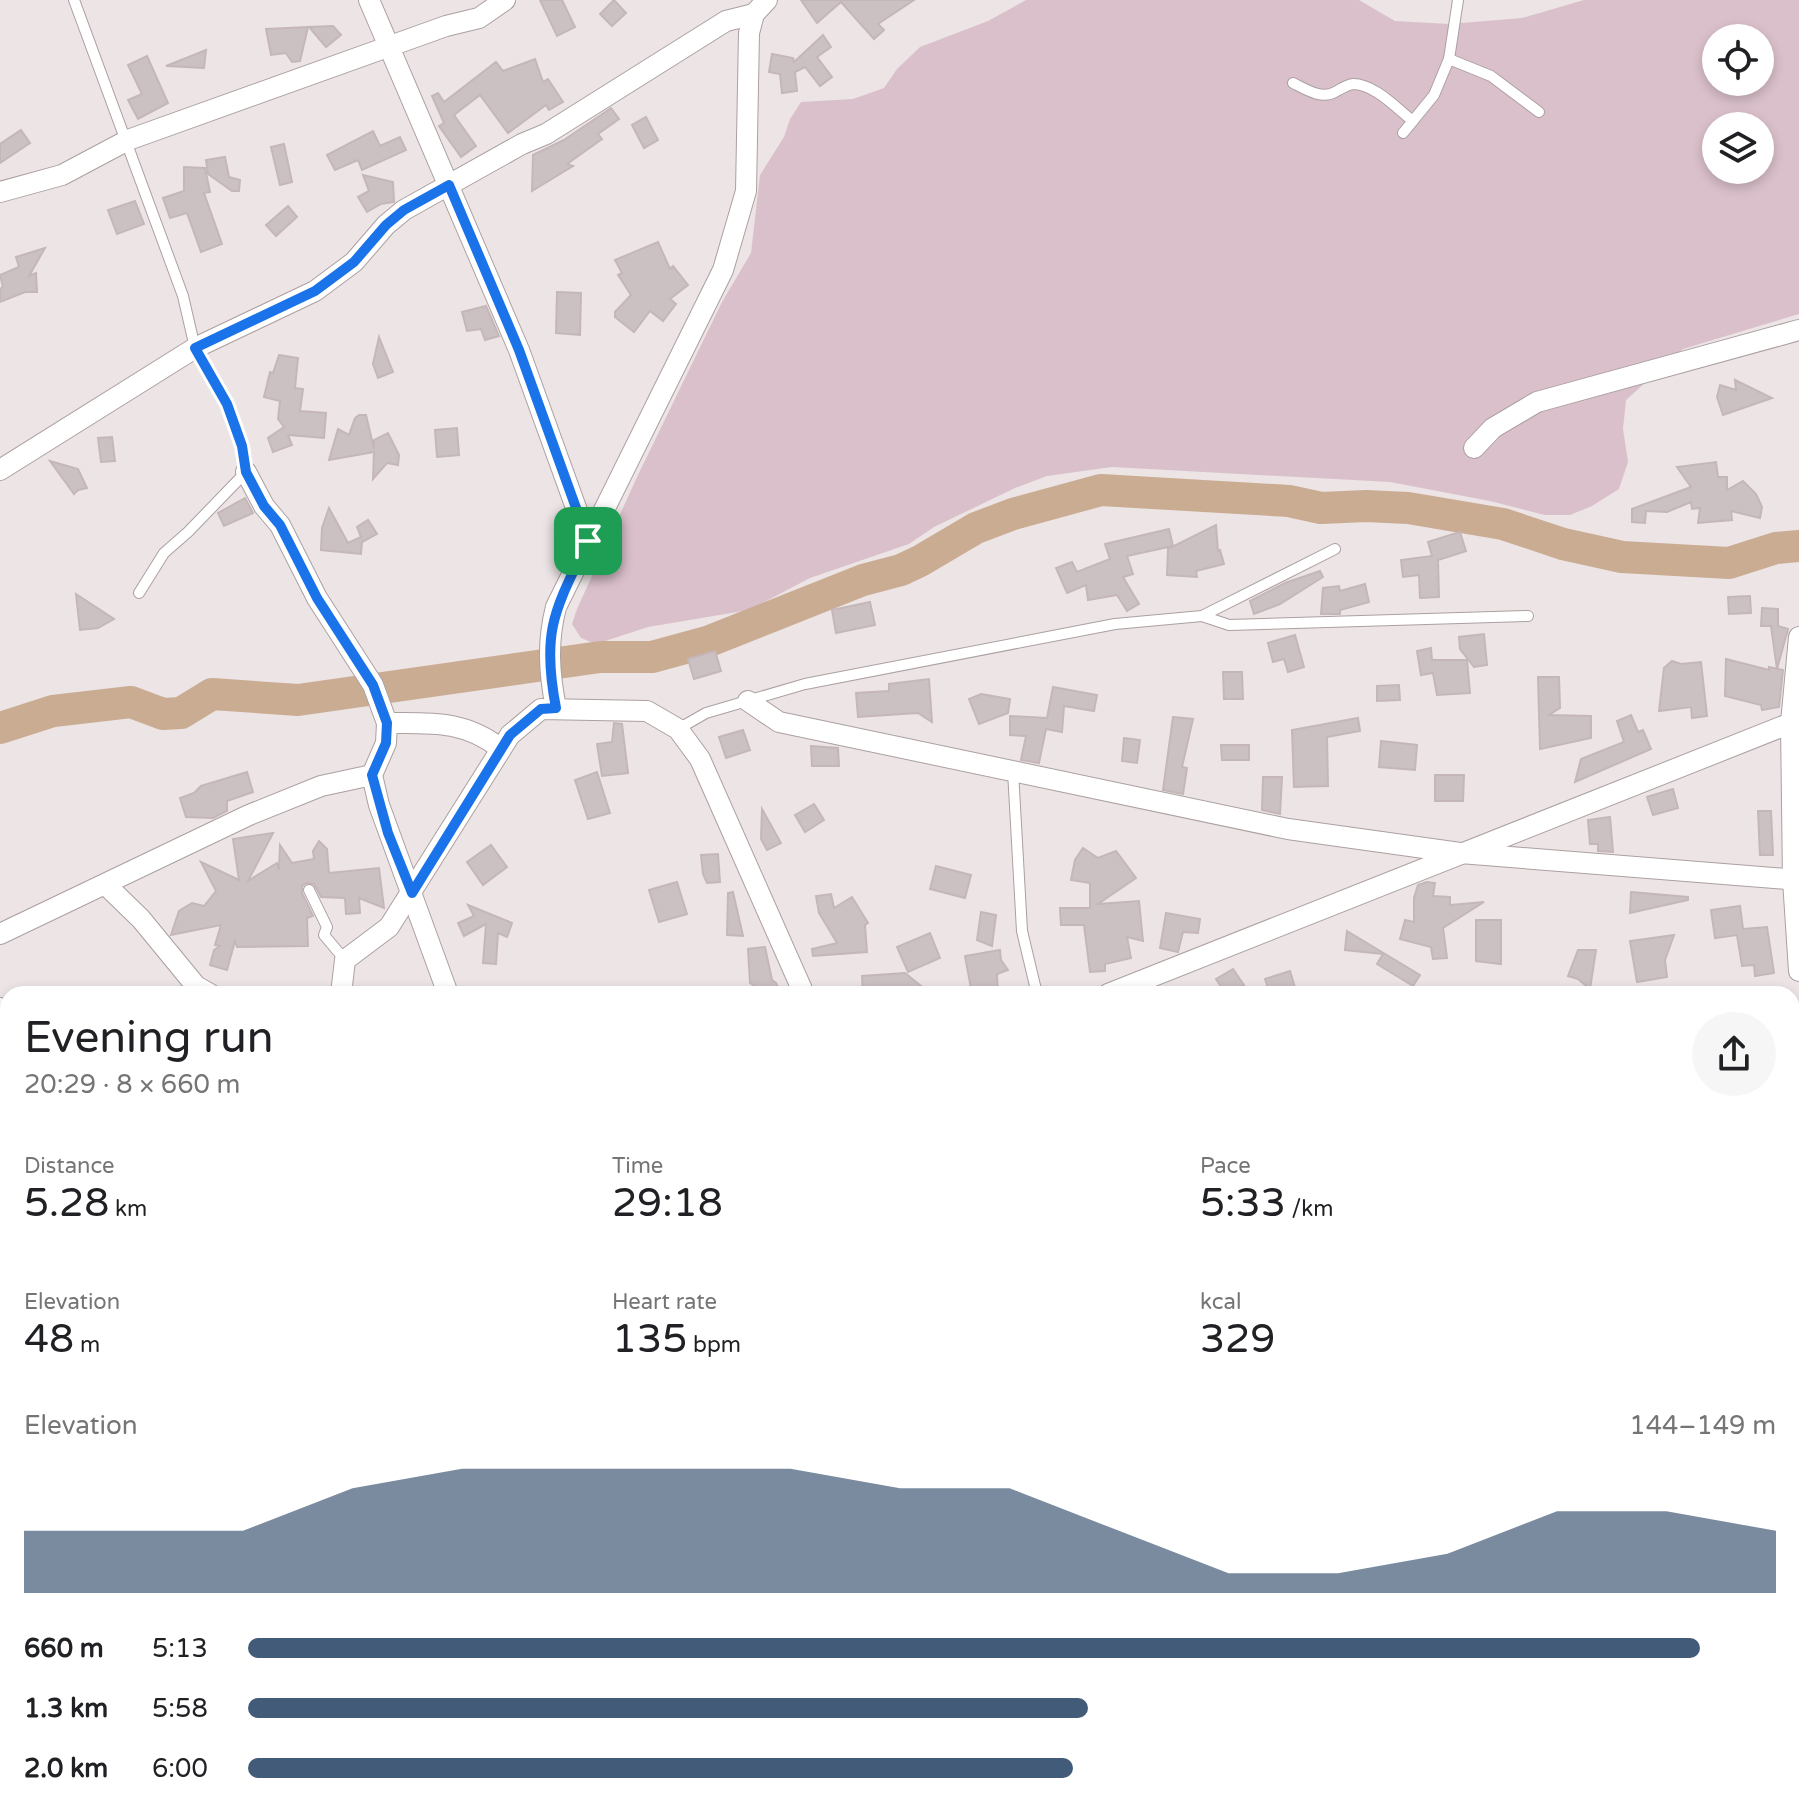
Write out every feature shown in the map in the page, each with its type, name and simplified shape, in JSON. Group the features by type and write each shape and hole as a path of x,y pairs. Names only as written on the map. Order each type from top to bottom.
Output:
{"street":[{"path":"369,0 519,350 588,541"},
{"path":"0,192 62,175 126,141 479,18 505,0"},
{"path":"0,470 195,348 315,291 354,262 386,225 404,210 546,134 726,21 760,7"},
{"path":"556,708 549,661 556,607 723,270 746,191 749,33 760,7"},
{"path":"1474,448 1493,428 1537,402 1799,330"},
{"path":"246,472 264,506 280,525 317,598 373,685 387,723 386,743 372,775 388,833 445,986"},
{"path":"1799,637 1791,723 1799,971"},
{"path":"748,701 779,722 1288,829 1460,853 1796,880"},
{"path":"342,986 345,960 389,927 510,735 541,709 556,708 647,711 678,729 700,759 800,986"},
{"path":"387,723 441,723 484,735 501,749"},
{"path":"1128,986 1791,723"},
{"path":"0,934 225,826 321,786 372,775"},
{"path":"106,885 141,919 196,986"}],"lane":[{"path":"74,0 183,296 195,348 227,404 242,446 246,472 164,553 139,593"},
{"path":"1403,133 1434,95 1449,59 1458,0"},
{"path":"1449,59 1491,76 1539,112"},
{"path":"1293,83 1318,94 1331,95 1342,87 1354,84 1365,87 1375,91 1413,121"},
{"path":"678,729 706,713 805,684 1115,624 1202,616 1335,549"},
{"path":"1202,616 1229,625 1528,616"},
{"path":"1012,769 1022,931 1035,986"},
{"path":"309,890 327,927 324,935 345,960"}],"shaded area":[{"path":"1026,0 1359,0 1395,21 1449,24 1522,18 1584,0 1799,0 1799,314 1683,349 1626,400 1623,429 1628,462 1619,489 1570,515 1545,515 1390,482 1112,467 1047,476 1015,488 934,527 909,544 810,578 749,610 648,627 596,644 581,638 572,624 577,609 722,302 751,253 760,175 784,137 790,119 801,102 853,99 884,88 897,69 920,47 988,21"}],"building":[{"path":"540,0 562,0 575,27 557,36"},
{"path":"614,0 626,13 612,26 600,14"},
{"path":"801,0 914,0 878,24 884,30 874,39 841,2 817,23"},
{"path":"333,26 341,35 326,47 309,27"},
{"path":"308,27 300,61 292,62 286,53 271,55 266,29"},
{"path":"823,35 831,47 817,57 832,77 820,86 805,67 795,72 797,91 782,93 780,74 769,72 772,54 793,58 794,62"},
{"path":"206,50 204,68 166,66"},
{"path":"147,56 168,103 138,119 128,100 142,94 128,65"},
{"path":"535,59 543,82 548,79 563,102 549,110 546,105 508,133 480,95 454,115 476,146 461,157 439,126 444,123 432,96 438,93 444,102 496,62 503,71"},
{"path":"611,108 619,119 598,134 602,139 567,164 573,166 532,191 533,155 564,140"},
{"path":"646,117 658,140 644,148 632,125"},
{"path":"21,130 30,143 0,163 0,144"},
{"path":"373,131 380,146 400,137 406,150 362,170 358,160 335,170 327,155"},
{"path":"284,144 292,182 280,185 271,147"},
{"path":"225,157 229,177 240,180 239,191 232,191 208,174 206,160"},
{"path":"184,167 205,168 210,192 204,193 222,244 201,252 187,213 170,218 163,198 184,191"},
{"path":"363,175 393,182 394,202 381,204 367,212 358,197 369,191"},
{"path":"135,201 144,224 117,234 108,210"},
{"path":"288,206 297,217 276,236 266,225"},
{"path":"658,242 670,269 673,266 688,285 670,299 676,304 663,321 650,311 634,332 615,317 615,312 631,295 618,275 622,273 615,260"},
{"path":"45,248 29,276 36,273 37,292 25,292 0,302 0,289 3,287 0,275 19,267 16,257"},
{"path":"557,292 581,293 580,335 556,333"},
{"path":"486,306 499,336 485,340 481,329 467,331 462,312"},
{"path":"379,337 393,372 378,378 373,364"},
{"path":"279,355 298,358 295,388 303,389 300,411 326,413 324,438 288,435 292,445 273,452 268,438 284,427 278,419 280,401 264,397 270,372 273,373"},
{"path":"1735,380 1772,398 1723,415 1717,397 1720,385 1736,390"},
{"path":"359,415 366,415 374,449 374,440 388,433 399,455 398,465 387,463 373,479 374,452 329,460 338,429 349,435"},
{"path":"457,428 459,455 437,457 435,430"},
{"path":"112,437 115,461 101,462 98,438"},
{"path":"50,461 78,469 87,488 74,494"},
{"path":"1716,462 1718,477 1727,477 1727,490 1743,481 1756,494 1762,507 1760,518 1731,511 1732,520 1698,523 1700,508 1692,509 1691,502 1667,512 1646,511 1645,523 1632,522 1632,509 1691,487 1677,467"},
{"path":"245,498 253,513 224,526 218,513"},
{"path":"329,508 348,543 361,537 357,527 368,520 377,534 362,542 361,554 321,550 322,528"},
{"path":"1216,525 1218,551 1224,564 1196,571 1197,577 1167,575 1168,549"},
{"path":"1169,529 1173,546 1127,556 1133,574 1123,577 1139,604 1127,611 1117,595 1088,600 1086,585 1067,593 1056,568 1072,562 1077,572 1110,559 1105,544"},
{"path":"1460,532 1466,551 1438,560 1439,597 1420,598 1419,575 1403,577 1401,560 1432,556 1428,542"},
{"path":"1320,571 1323,577 1280,604 1254,614 1250,601 1285,583"},
{"path":"1365,584 1369,602 1340,610 1340,614 1321,614 1323,588 1339,586 1340,591"},
{"path":"76,594 114,619 98,628 80,630"},
{"path":"1750,596 1751,613 1729,614 1728,597"},
{"path":"870,602 875,625 836,633 832,610"},
{"path":"1762,608 1778,609 1778,626 1788,629 1777,669 1771,626 1761,626"},
{"path":"1484,634 1487,665 1474,667 1460,649 1459,637"},
{"path":"1295,635 1304,667 1288,672 1284,659 1273,662 1268,643"},
{"path":"1431,648 1432,660 1467,660 1470,693 1437,695 1433,673 1421,675 1417,651"},
{"path":"715,651 721,671 694,679 688,659"},
{"path":"1726,659 1769,670 1769,667 1783,670 1779,707 1762,710 1761,705 1725,696"},
{"path":"1672,661 1681,664 1701,662 1707,716 1692,718 1691,707 1659,711 1664,668"},
{"path":"1223,672 1242,672 1243,699 1224,699"},
{"path":"1538,677 1559,677 1560,708 1549,715 1591,716 1591,738 1540,749"},
{"path":"929,679 932,722 918,713 858,717 856,693 889,691 889,684"},
{"path":"1399,685 1400,700 1377,701 1377,686"},
{"path":"1053,687 1097,695 1094,711 1064,706 1062,732 1046,729 1039,763 1021,760 1026,736 1010,735 1010,716 1047,718"},
{"path":"981,694 1010,699 1008,713 979,724 969,699"},
{"path":"1631,715 1638,732 1643,730 1651,749 1575,782 1581,759 1624,742 1617,721"},
{"path":"1173,717 1193,719 1182,767 1187,768 1183,794 1163,790"},
{"path":"1358,718 1360,731 1327,737 1328,786 1294,787 1292,730"},
{"path":"614,723 622,724 628,773 602,776 597,744 612,742"},
{"path":"743,730 750,750 726,758 719,737"},
{"path":"1124,738 1140,740 1137,763 1122,761"},
{"path":"1381,741 1417,745 1415,770 1379,767"},
{"path":"1221,745 1249,745 1249,760 1222,760"},
{"path":"811,746 838,748 839,766 812,766"},
{"path":"247,772 253,792 227,801 227,811 213,818 186,817 180,798 194,793 201,786"},
{"path":"597,772 610,813 588,819 575,780"},
{"path":"1435,775 1464,775 1463,801 1435,801"},
{"path":"1263,777 1282,777 1280,814 1262,810"},
{"path":"1673,789 1678,808 1653,815 1647,797"},
{"path":"814,804 824,820 805,832 795,815"},
{"path":"762,809 781,843 767,850 761,839"},
{"path":"1758,811 1771,811 1773,855 1760,855"},
{"path":"1610,817 1613,852 1598,851 1598,844 1590,844 1588,820"},
{"path":"273,833 248,881 277,863 279,870 280,845 292,863 314,859 313,851 319,841 327,849 329,873 379,868 384,908 359,898 360,913 346,914 345,898 321,897 314,884 306,883 302,886 302,893 313,916 307,918 308,946 237,947 235,941 227,970 210,965 214,950 220,946 215,945 221,925 171,935 179,911 192,903 204,906 216,891 201,862 239,880 233,839"},
{"path":"491,845 507,867 483,885 467,862"},
{"path":"1083,848 1098,858 1116,851 1136,878 1098,904 1139,901 1143,941 1127,937 1131,958 1105,964 1105,971 1090,972 1084,925 1061,925 1060,908 1090,908 1090,883 1071,880 1075,860"},
{"path":"718,854 720,882 707,883 701,855"},
{"path":"936,866 971,875 965,898 930,889"},
{"path":"677,882 687,914 659,922 649,890"},
{"path":"1435,883 1433,896 1450,897 1450,905 1484,902 1443,928 1447,958 1433,959 1431,947 1400,939 1405,920 1414,922 1414,898 1418,885"},
{"path":"733,892 743,936 727,935 728,893"},
{"path":"1631,892 1688,897 1688,900 1630,913"},
{"path":"831,894 834,908 852,897 868,923 865,925 867,952 813,956 812,949 837,943 819,913 816,896"},
{"path":"468,905 512,923 507,937 498,933 496,964 483,963 486,924 464,936 458,923 474,916"},
{"path":"1740,906 1743,929 1767,927 1774,973 1755,976 1754,965 1742,966 1737,935 1715,938 1711,910"},
{"path":"981,912 996,915 992,946 977,940"},
{"path":"1166,913 1200,919 1198,933 1183,932 1178,952 1160,948"},
{"path":"1476,920 1501,920 1501,964 1476,961"},
{"path":"1347,931 1420,975 1413,986 1377,964 1383,954 1345,950"},
{"path":"930,933 940,958 908,972 897,947"},
{"path":"1674,935 1665,960 1667,977 1637,982 1630,941"},
{"path":"765,947 772,980 777,986 754,986 750,983 748,949"},
{"path":"1000,950 1001,960 1008,970 997,974 998,986 971,986 965,956"},
{"path":"1578,950 1596,950 1590,986 1568,976"},
{"path":"1233,969 1244,985 1221,986 1216,979"},
{"path":"1290,971 1295,986 1267,986 1265,979"},
{"path":"905,973 921,986 863,986 862,976"}],"waterway":[{"path":"0,728 53,711 131,702 163,714 181,713 212,694 298,700 600,657 652,657 707,642 863,580 901,570 976,528 1013,514 1101,490 1289,501 1321,508 1408,508 1503,524 1563,544 1622,557 1729,563 1776,548 1799,546"}],"route":[{"path":"449,185 519,350 588,541 556,607 552,622 549,661 556,708 541,709 510,735 412,893 388,833 372,775 386,743 387,723 373,685 317,598 280,525 264,506 246,472 242,446 227,404 195,348 315,291 354,262 386,225 404,210 449,185"}]}
